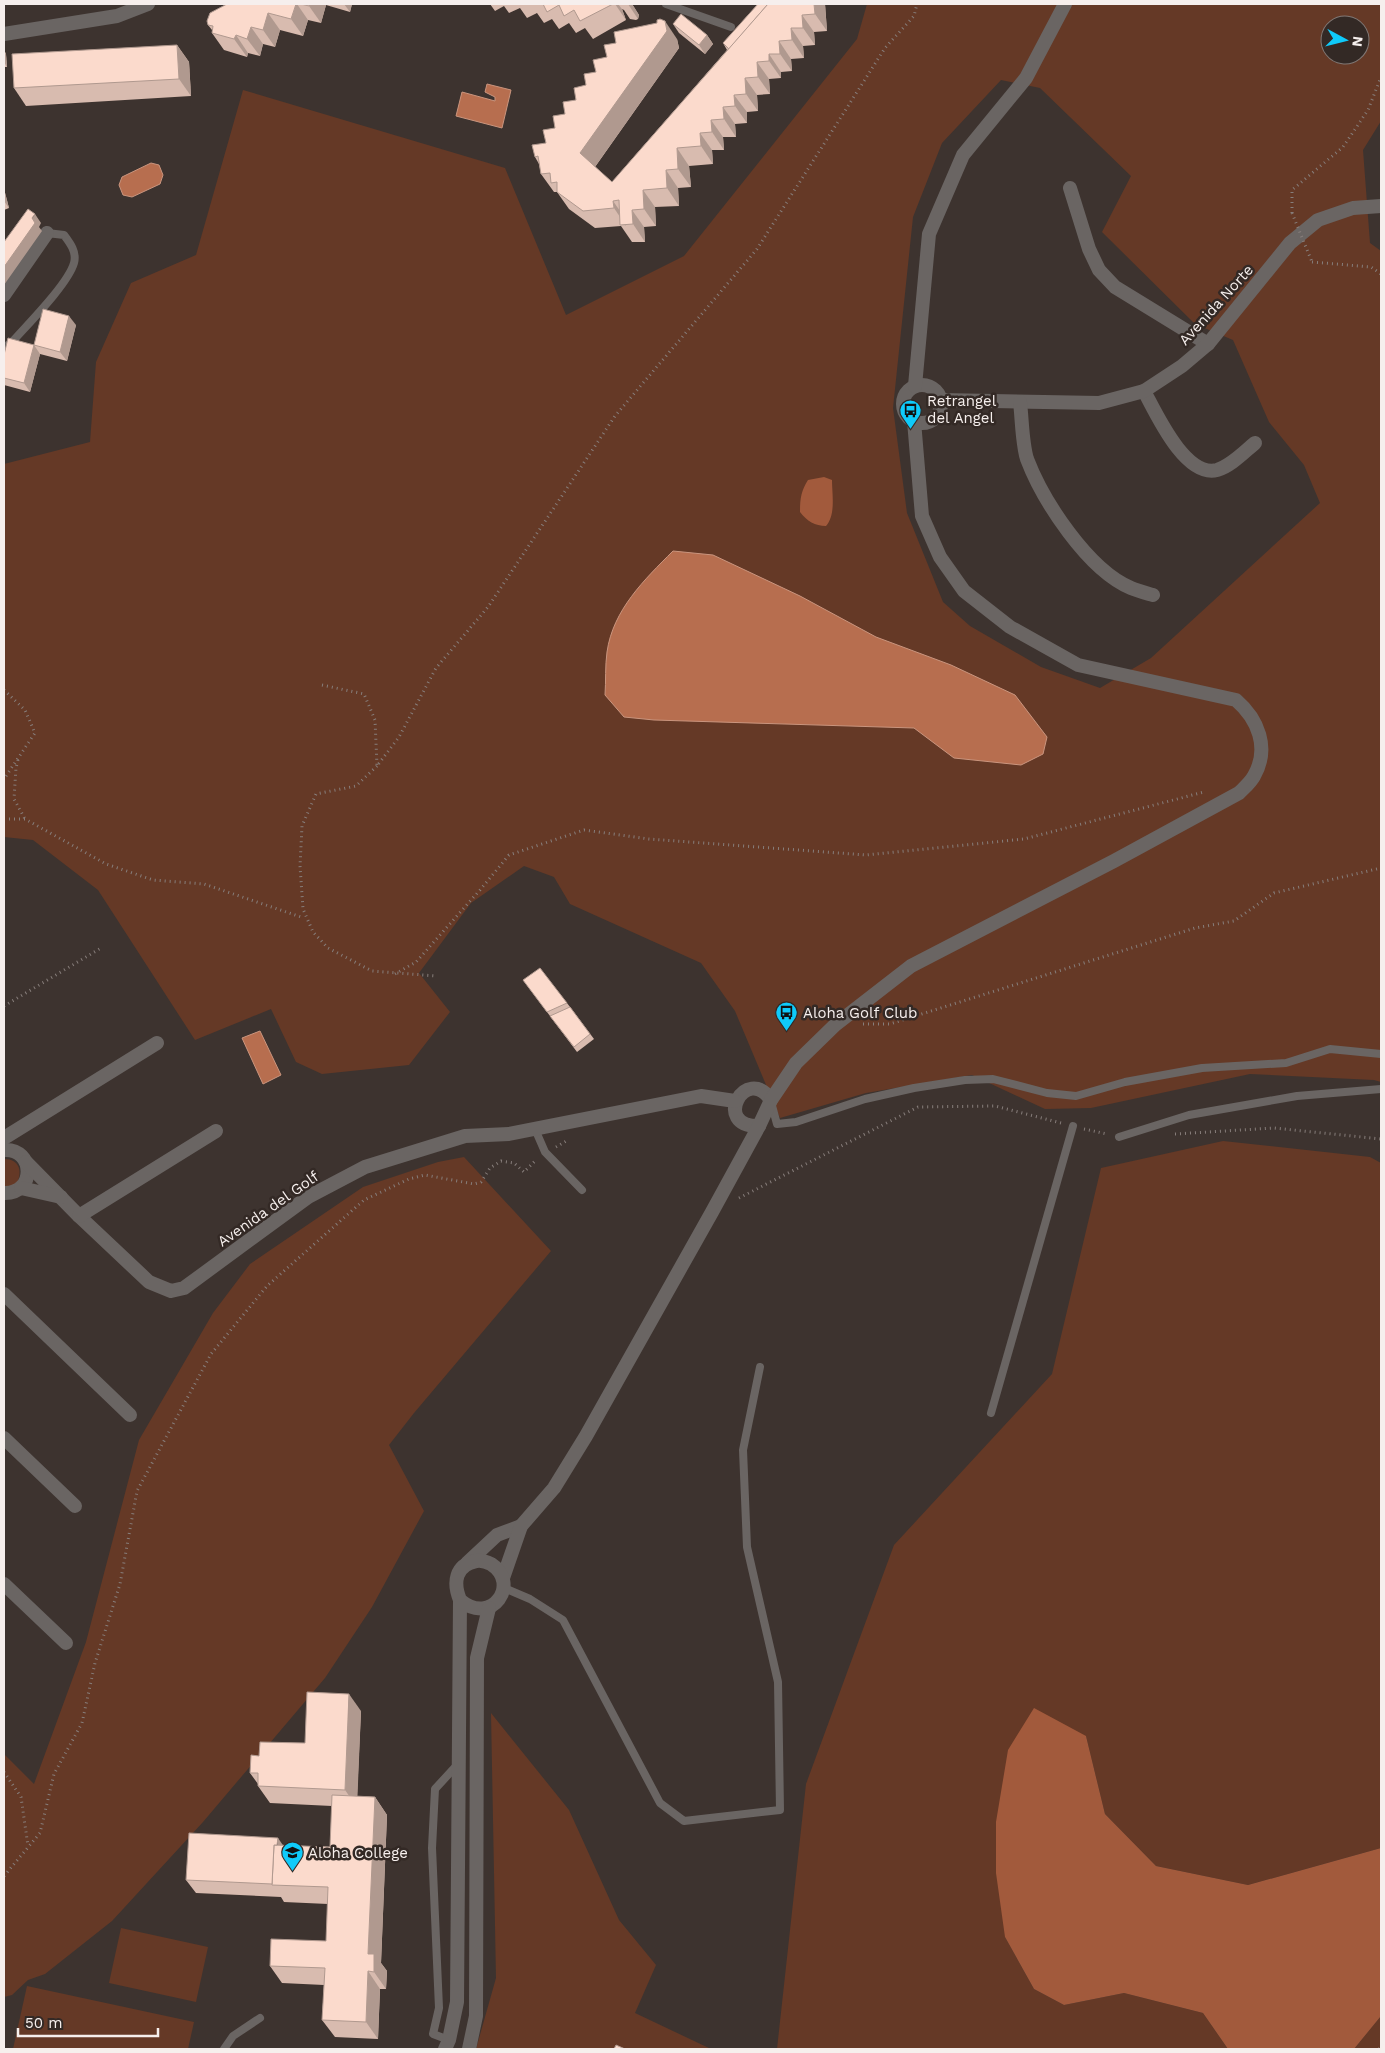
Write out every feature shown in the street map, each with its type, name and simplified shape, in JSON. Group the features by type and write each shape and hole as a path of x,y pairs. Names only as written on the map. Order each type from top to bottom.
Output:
{"street":[{"path":"4,34 117,16 148,4"},
{"path":"915,386 928,234 963,155 1026,78 1065,4"},
{"path":"1070,188 1089,249 1098,270 1115,287 1208,344"},
{"name":"Avenida Norte","path":"941,400 1099,404 1144,391 1182,366 1208,344 1290,243 1318,220 1353,208 1381,206"},
{"path":"4,295 47,233"},
{"path":"924,384 932,386 938,392 941,400 941,408 937,416 930,422 914,421 907,416 903,407 903,398 908,390 924,384"},
{"path":"1144,391 1165,429 1184,456 1201,469 1215,470 1227,466 1255,443"},
{"path":"1020,402 1027,457 1044,494 1074,540 1099,567 1130,588 1153,595"},
{"path":"460,1600 468,1607 478,1610 489,1608 499,1600 521,1526 554,1488 586,1436 759,1126 771,1100 796,1062 835,1024 910,966 1114,861 1239,793 1254,776 1262,757 1261,735 1247,710 1236,700 1078,665 1010,627 964,591 940,557 922,516 914,421"},
{"path":"4,1138 157,1043"},
{"path":"759,1126 749,1126 740,1121 735,1112 735,1101 739,1095 752,1088 767,1094 771,1100"},
{"name":"Avenida del Golf","path":"4,1150 15,1152 26,1162 79,1216 149,1282 171,1291 184,1288 308,1198 365,1166 465,1136 508,1134 701,1096 735,1101"},
{"path":"79,1216 216,1131"},
{"path":"4,1194 15,1192 21,1188 27,1176 26,1162"},
{"path":"21,1188 61,1197"},
{"path":"4,1294 130,1415"},
{"path":"4,1438 75,1506"},
{"path":"447,2044 457,2002 460,1600 455,1588 457,1575 497,1535 521,1526"},
{"path":"466,1565 478,1561 488,1562 498,1569 503,1583"},
{"path":"4,1584 66,1643"},
{"path":"469,2049 476,2016 477,1658 489,1608"}],"lane":[{"path":"666,4 731,27"},
{"path":"4,348 59,288 74,263 73,247 64,235 47,233"},
{"path":"771,1100 777,1124 784,1124 796,1122 865,1099 914,1088 965,1080 994,1079 1047,1093 1076,1096 1125,1082 1202,1068 1286,1064 1330,1049 1381,1054"},
{"path":"1119,1137 1189,1115 1297,1096 1381,1089"},
{"path":"991,1413 1073,1126"},
{"path":"535,1129 545,1152 582,1190"},
{"path":"503,1583 563,1620 660,1804 684,1820 780,1810 778,1682 747,1547 743,1450 760,1367"},
{"path":"447,2044 433,2034 439,2008 432,1848 435,1789 458,1764"},
{"path":"224,2049 233,2036 260,2018"}],"path":[{"path":"436,976 372,972 328,948 313,932 304,909 300,866 302,826 316,794 356,786 377,766 399,737 436,668 488,607 615,416 757,249 885,48 914,16 918,4"},
{"path":"1381,77 1368,110 1343,148 1292,190 1292,213 1312,262 1371,267 1381,274"},
{"path":"322,684 364,694 375,720 377,766"},
{"path":"4,690 25,710 35,733 4,779"},
{"path":"19,757 16,768 14,799 25,819"},
{"path":"395,974 416,962 509,855 584,830 649,839 866,855 1024,839 1206,792"},
{"path":"4,819 25,819 106,864 153,880 204,884 301,917"},
{"path":"835,1024 890,1024 1195,928 1234,921 1274,893 1381,868"},
{"path":"4,1006 101,948"},
{"path":"738,1198 918,1106 994,1106 1119,1137"},
{"path":"1168,1134 1274,1128 1381,1139"},
{"path":"4,1876 40,1833 54,1774 82,1723 94,1663 120,1584 137,1491 211,1354 268,1286 364,1200 409,1179 425,1175 474,1184 481,1182 490,1168 501,1161 514,1163 524,1172 545,1152 573,1137"},
{"path":"4,1772 21,1797 28,1847"}],"shaded area":[{"name":"Aloha Golf Club","path":"867,4 1381,4 1381,121 1363,150 1370,243 1381,251 1381,1082 1374,1080 1250,1074 1091,1108 1045,1109 972,1075 866,1093 780,1118 735,1011 701,963 570,904 554,877 524,866 471,903 419,973 450,1012 409,1065 322,1074 296,1062 271,1009 195,1040 98,890 33,840 4,837 4,464 90,442 96,362 131,283 196,255 243,90 505,168 566,315 684,256 857,39","holes":["1001,80 1040,88 1131,176 1102,232 1195,324 1233,340 1269,422 1304,465 1320,503 1151,658 1100,688 1041,667 970,626 943,602 907,513 893,408 913,217 942,143"]},
{"path":"487,84 511,90 502,128 456,116 462,92 495,101 495,97 485,92"},
{"path":"151,163 159,165 163,175 160,184 132,197 123,195 119,185 122,177"},
{"path":"824,477 832,480 833,498 831,516 826,526 812,522 800,512 801,495 808,480"},
{"path":"673,551 713,555 800,596 876,637 951,665 1015,695 1047,737 1043,754 1021,765 954,758 914,728 654,720 624,717 605,695 606,657 610,637 623,609 631,597"},
{"path":"260,1031 281,1075 263,1084 242,1038"},
{"path":"1223,1141 1370,1157 1381,1163 1381,1848 1248,1885 1156,1866 1105,1814 1086,1736 1005,1937 1034,1989 1064,2005 1124,1993 1203,2013 1228,2049 777,2049 806,1784 894,1545 1052,1374 1101,1168"},
{"path":"464,1157 551,1251 389,1445 424,1511 372,1607 325,1678 203,1822 112,1921 45,1974 28,1980 12,1995 4,1997 4,1754 34,1784 86,1642 139,1440 213,1313 250,1264 363,1187 438,1162"},
{"path":"4,1159 14,1161 17,1164 19,1175 16,1185 4,1188"},
{"path":"1034,1708 1086,1736 1105,1814 1156,1866 1248,1885 1381,1848 1381,2016 1354,2049 1228,2049 1203,2013 1124,1993 1064,2005 1034,1989 1005,1937 996,1873 996,1822 1008,1750"},
{"path":"491,1713 569,1810 619,1920 656,1965 635,2013 711,2049 476,2049 496,1978"},
{"path":"121,1928 208,1947 196,2002 109,1983"},
{"path":"27,1986 194,2022 188,2049 13,2049"},
{"path":"1381,2016 1381,2049 1354,2049"}],"building":[{"path":"227,4 296,4 291,19 268,13 263,30 251,27 247,39 236,35 234,39 212,33 213,26 208,25 207,21 210,13"},
{"path":"543,4 613,4 580,21 574,10 564,16 559,5 547,12"},
{"path":"758,4 768,4 729,49 723,43"},
{"path":"768,4 814,4 815,14 802,15 803,28 791,28 792,40 779,41 780,54 769,54 769,61 757,62 758,77 745,78 746,94 734,95 735,106 723,107 724,119 711,120 712,132 700,133 701,146 677,148 678,169 666,170 667,188 643,190 644,209 632,210 633,224 620,225 619,200 613,201 614,208 583,211 557,192 557,182 551,183 550,173 541,174 538,156 535,157 532,145 546,143 543,130 555,128 553,116 565,114 563,102 576,100 574,88 586,85 584,74 596,72 593,60 607,57 604,45 616,43 614,32 657,23 657,20 660,19 665,21 667,31 580,153 612,182"},
{"path":"681,14 707,35 699,45 673,24"},
{"path":"177,45 179,79 14,88 12,54"},
{"path":"28,209 35,214 32,218 35,223 4,267 4,242"},
{"path":"43,309 69,316 60,352 34,345"},
{"path":"8,338 34,345 24,383 4,378 4,355"},
{"path":"540,968 567,1003 547,1012 523,980"},
{"path":"570,1007 590,1034 574,1047 550,1016"},
{"path":"307,1692 349,1694 345,1790 258,1786 258,1773 250,1773 251,1755 259,1756 260,1742 305,1743"},
{"path":"332,1795 375,1797 368,1954 374,1954 374,1972 368,1971 366,2022 322,2020 325,1968 270,1966 271,1939 326,1941 328,1887 272,1885 274,1845 330,1847"},
{"path":"189,1833 278,1838 277,1845 274,1845 272,1884 186,1880"},
{"path":"616,2045 625,2049 614,2049"}],"place":[{"name":"Retrangel del Angel","path":"911,429"},
{"name":"Aloha Golf Club","path":"787,1032"},
{"name":"Aloha College","path":"292,1872"}]}
